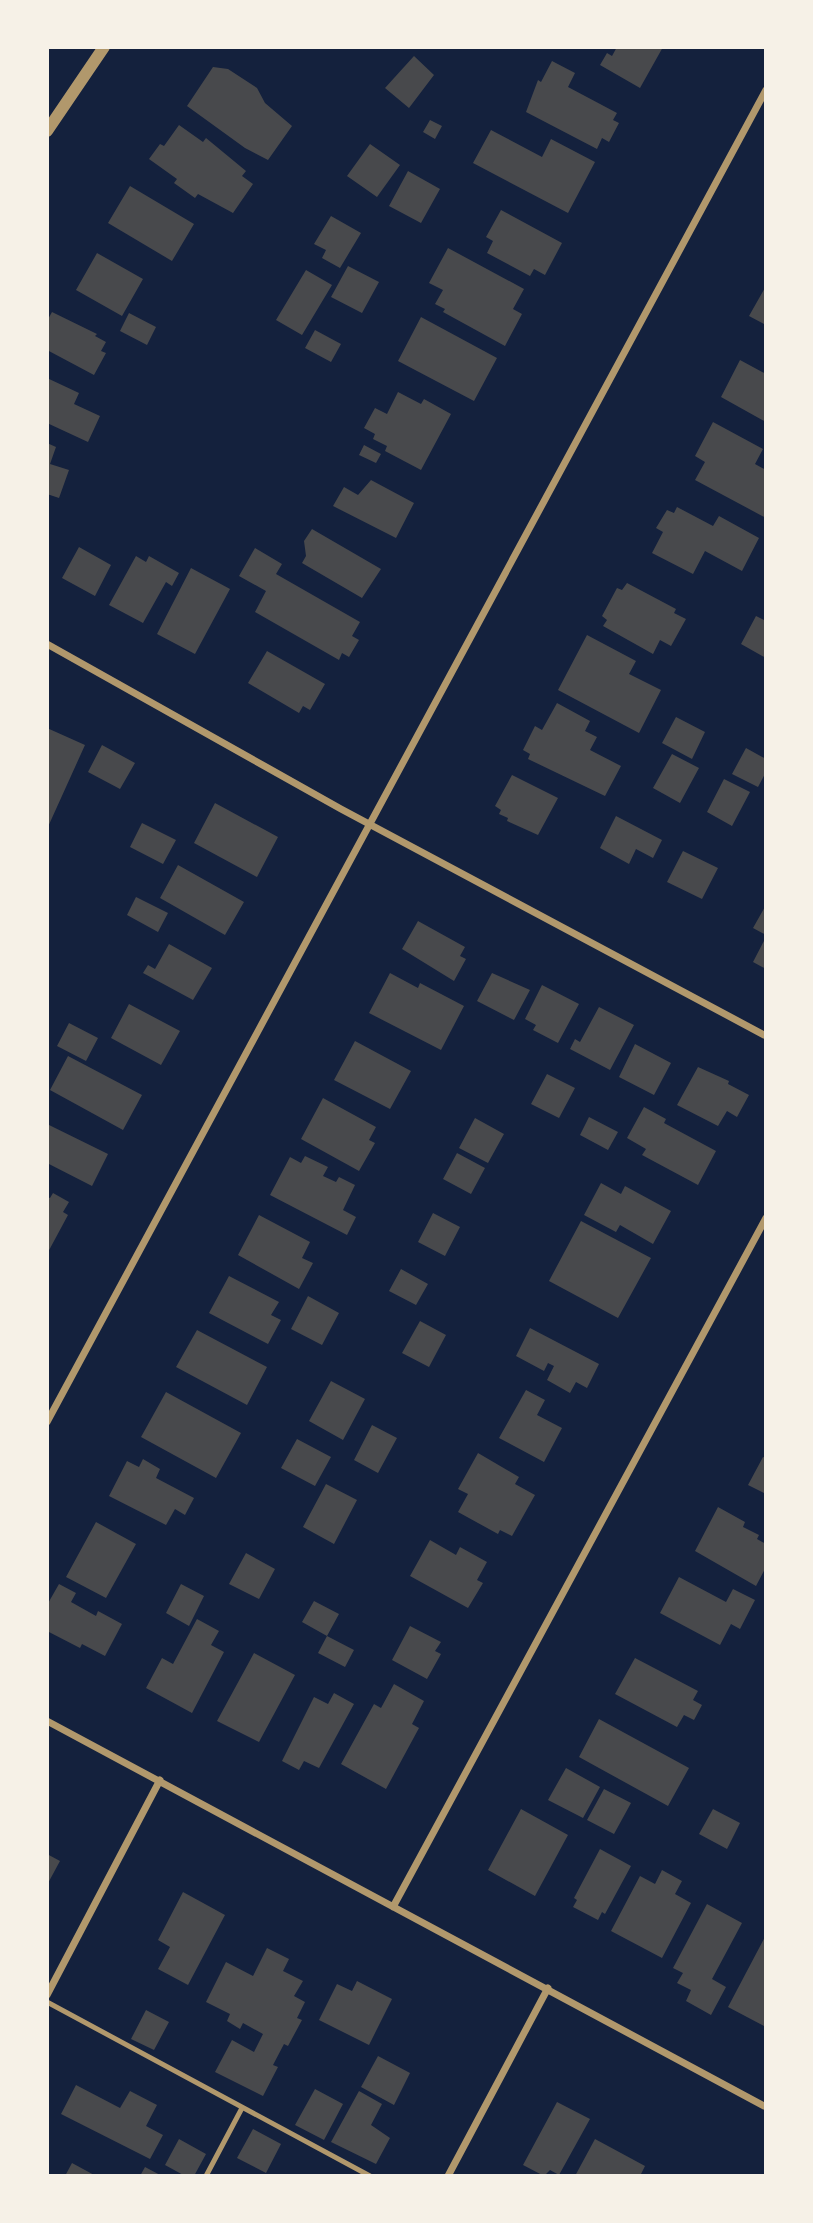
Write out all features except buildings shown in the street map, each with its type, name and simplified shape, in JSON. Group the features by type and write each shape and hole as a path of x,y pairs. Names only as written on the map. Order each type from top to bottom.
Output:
{"street":[{"path":"47,131 102,48"},
{"path":"47,1422 766,90"},
{"path":"47,644 370,823 766,1036"},
{"path":"393,1907 766,1218"},
{"path":"47,1721 766,2107"},
{"path":"47,1995 160,1780"},
{"path":"448,2176 548,1988"}],"lane":[{"path":"47,2002 370,2176"},
{"path":"206,2176 242,2108"}]}
